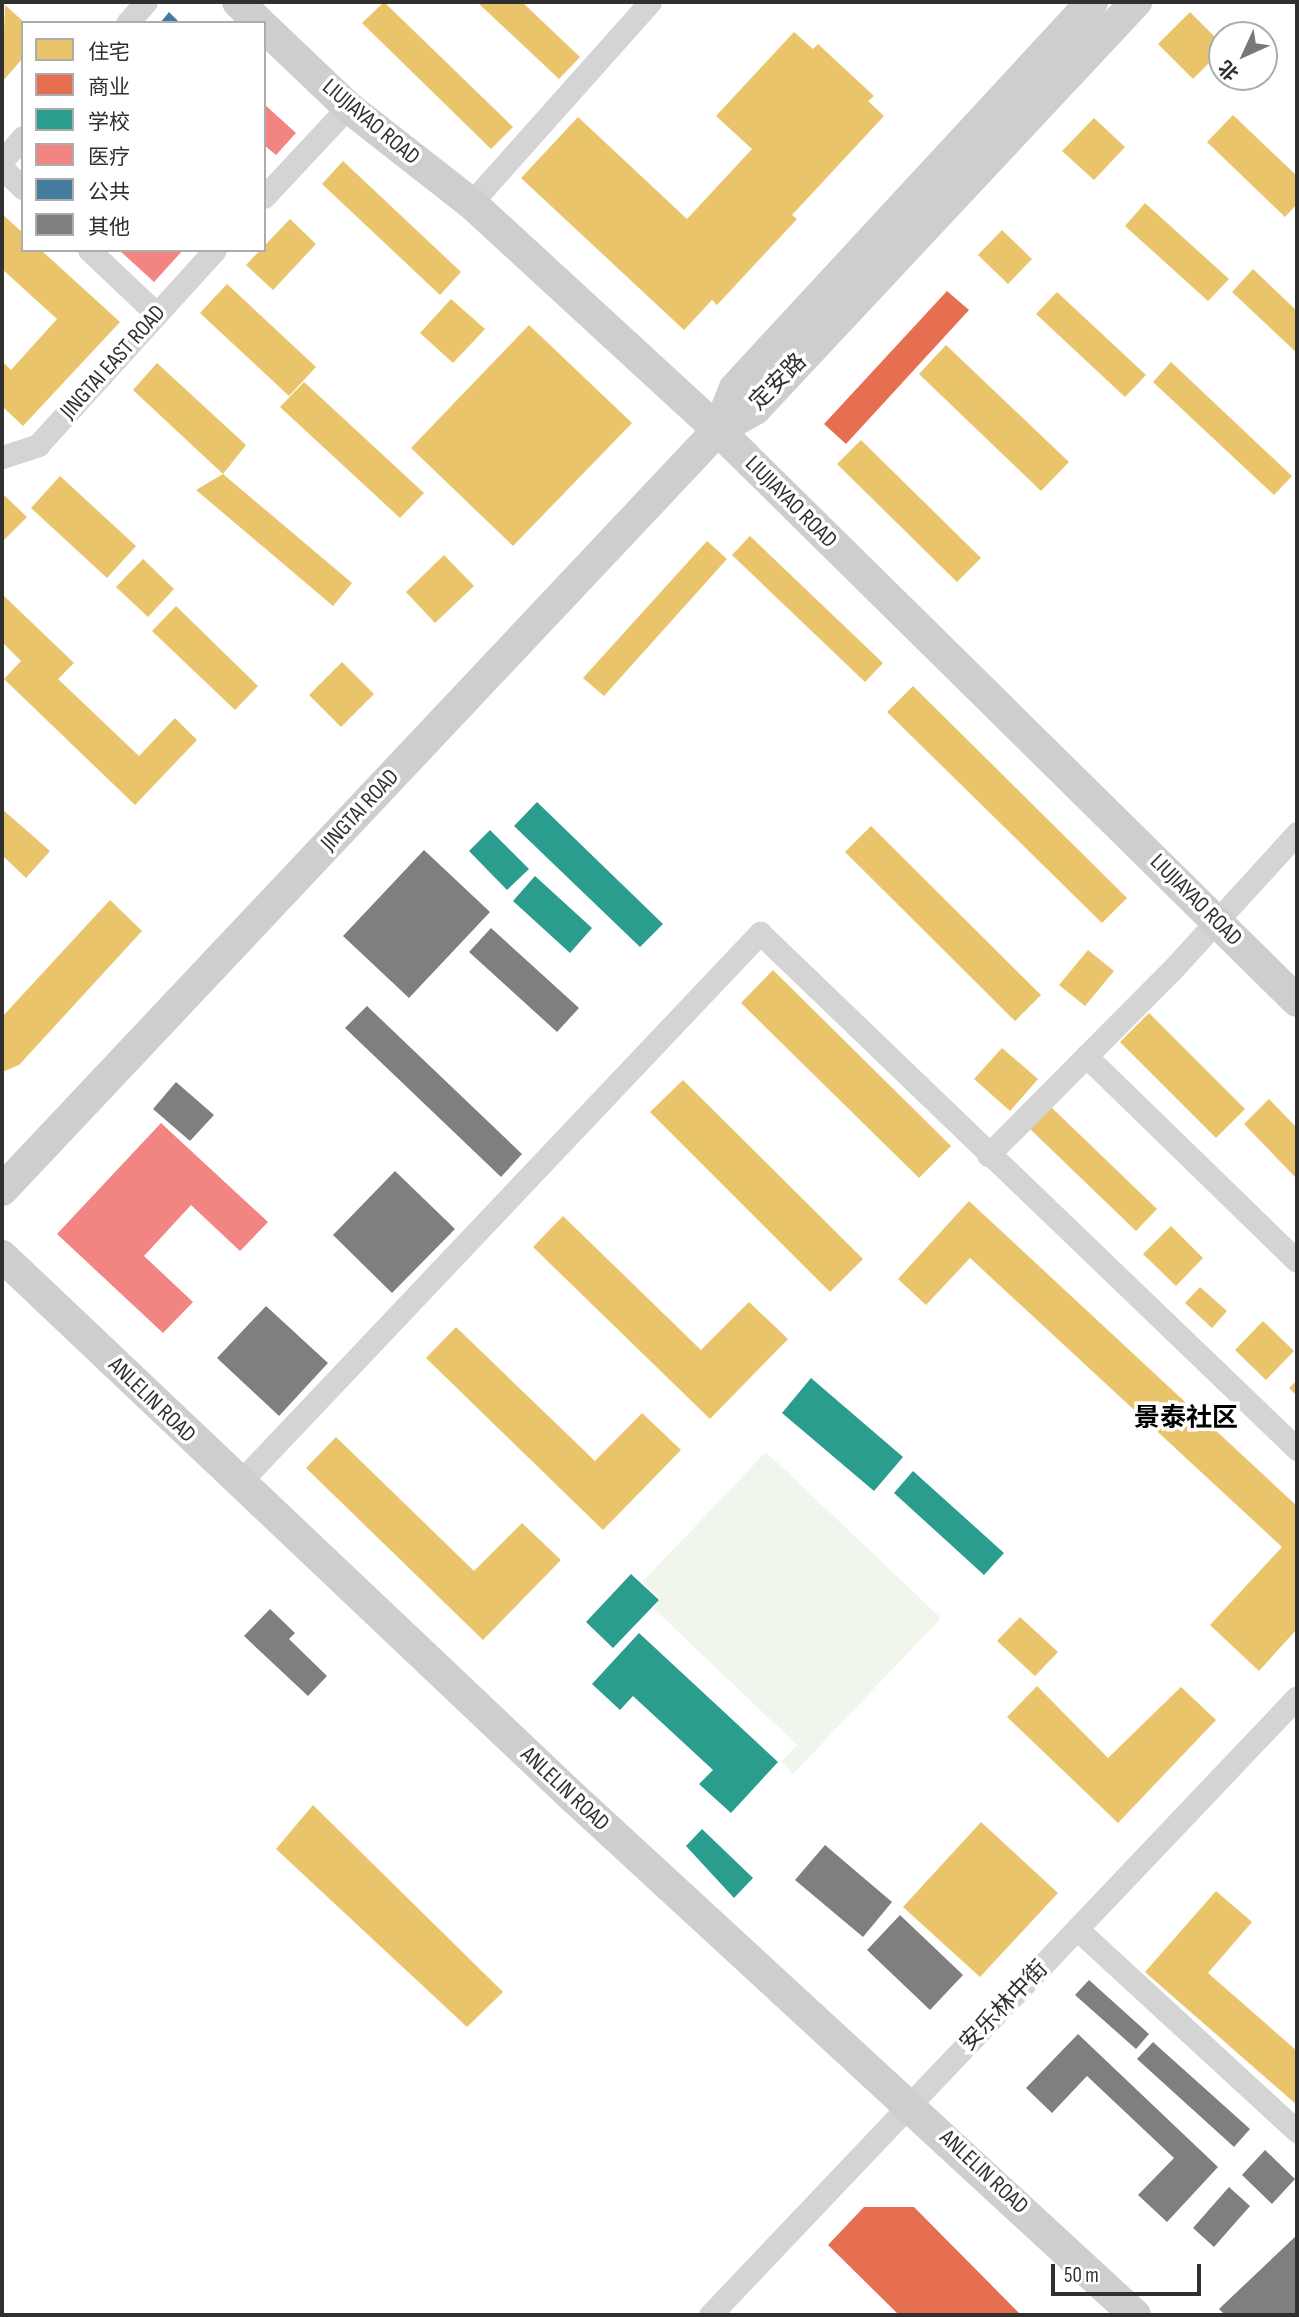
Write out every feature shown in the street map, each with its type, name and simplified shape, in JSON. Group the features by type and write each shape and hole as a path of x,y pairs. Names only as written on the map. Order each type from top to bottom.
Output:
{"street":[{"path":"129,21 146,2"},
{"path":"238,2 258,21"},
{"path":"471,204 650,2"},
{"name":"定安路","path":"718,430 735,388 1092,2"},
{"name":"定安路","path":"718,430 755,409 1136,2"},
{"name":"LIUJIAYAO ROAD","path":"266,29 348,107 471,204 718,430 1297,1001"},
{"path":"266,195 348,107"},
{"path":"2,161 21,140"},
{"path":"2,168 21,186"},
{"path":"91,252 157,314"},
{"name":"JINGTAI EAST ROAD","path":"2,457 38,445 213,252"},
{"name":"JINGTAI ROAD","path":"2,1190 718,430"},
{"path":"988,1155 1218,921 1297,833"},
{"path":"239,1483 760,933 988,1155 1297,1449"},
{"path":"1086,1056 1297,1261"},
{"name":"ANLELIN ROAD","path":"2,1255 239,1483 574,1798 911,2104 1135,2315"},
{"name":"安乐林中街","path":"710,2315 1297,1697"},
{"path":"1077,1929 1297,2131"}],"shaded area":[{"path":"766,1452 941,1618 793,1774 781,1762 797,1745 653,1608 660,1599 642,1582"}],"building: 住宅":[{"path":"384,2 513,127 491,149 362,23"},
{"path":"477,2 522,2 580,57 559,79"},
{"path":"5,5 23,21 21,60 2,82"},
{"path":"1190,12 1208,30 1208,64 1193,79 1158,44"},
{"path":"794,32 813,49 818,44 874,96 868,101 884,116 792,215 797,219 717,305 712,300 684,330 521,178 578,117 687,219 752,149 716,116"},
{"path":"1233,115 1297,176 1297,204 1285,217 1207,142"},
{"path":"1094,118 1125,147 1094,180 1062,151"},
{"path":"343,161 461,272 440,295 322,184"},
{"path":"1145,203 1229,279 1208,301 1125,226"},
{"path":"2,214 21,231 21,252 43,252 120,322 23,426 2,406 2,361 11,370 57,319 2,269"},
{"path":"290,219 316,244 273,290 246,265 258,252 266,252 266,244"},
{"path":"1002,230 1032,259 1008,284 978,255"},
{"path":"1253,269 1297,311 1297,353 1232,292"},
{"path":"227,284 316,367 289,396 200,313"},
{"path":"1057,292 1146,375 1125,397 1036,314"},
{"path":"451,299 485,329 453,363 420,333"},
{"path":"529,325 632,423 513,546 411,448"},
{"path":"946,345 1069,462 1041,491 919,374"},
{"path":"1171,362 1292,476 1274,495 1153,382"},
{"path":"157,363 246,445 223,474 133,390"},
{"path":"304,382 424,493 400,518 280,407"},
{"path":"861,440 981,558 957,582 837,464"},
{"path":"223,474 352,583 333,606 196,490"},
{"path":"60,476 136,546 107,578 31,508"},
{"path":"5,496 27,517 2,542 2,499"},
{"path":"750,536 883,663 865,682 732,555"},
{"path":"707,541 727,559 604,696 583,678"},
{"path":"444,555 474,586 435,623 406,592"},
{"path":"143,559 174,589 148,617 116,587"},
{"path":"2,594 74,663 58,679 139,756 175,718 197,740 135,805 4,679 21,661 2,642"},
{"path":"176,606 258,686 235,710 152,631"},
{"path":"342,662 374,694 341,727 309,695"},
{"path":"913,686 1127,898 1102,923 887,712"},
{"path":"2,809 50,851 26,878 2,855"},
{"path":"871,826 1041,995 1015,1021 845,852"},
{"path":"110,900 142,931 19,1065 2,1072 2,1017"},
{"path":"1088,950 1114,971 1085,1006 1059,985"},
{"path":"773,970 951,1146 919,1178 741,1003"},
{"path":"1149,1013 1245,1109 1216,1138 1120,1042"},
{"path":"1002,1048 1038,1079 1010,1111 974,1079"},
{"path":"683,1080 863,1259 830,1292 650,1112"},
{"path":"1269,1099 1297,1128 1297,1179 1244,1124"},
{"path":"1050,1106 1157,1209 1136,1231 1029,1128"},
{"path":"969,1201 1297,1506 1297,1629 1259,1671 1210,1625 1282,1547 970,1258 926,1305 898,1279"},
{"path":"563,1216 701,1350 749,1302 788,1339 710,1419 533,1247"},
{"path":"1171,1226 1203,1258 1176,1286 1143,1254"},
{"path":"1200,1287 1227,1311 1212,1328 1185,1303"},
{"path":"1263,1321 1294,1351 1266,1380 1235,1350"},
{"path":"456,1327 595,1461 642,1413 681,1450 603,1530 426,1358"},
{"path":"1297,1380 1297,1396 1289,1388"},
{"path":"336,1437 474,1571 522,1523 561,1560 483,1640 306,1468"},
{"path":"1020,1617 1058,1652 1035,1676 997,1641"},
{"path":"1037,1686 1108,1758 1181,1687 1216,1720 1118,1823 1007,1717"},
{"path":"313,1805 503,1992 467,2027 276,1849"},
{"path":"981,1822 1058,1893 980,1977 903,1907"},
{"path":"1216,1891 1252,1922 1208,1973 1297,2051 1297,2105 1145,1972"}],"building: 商业":[{"path":"947,291 969,310 846,444 824,424"},
{"path":"864,2207 914,2207 1021,2315 899,2315 828,2245"}],"building: 学校":[{"path":"537,802 663,924 640,947 514,826"},
{"path":"490,830 529,869 507,890 469,851"},
{"path":"535,876 592,928 570,953 513,901"},
{"path":"811,1378 903,1457 874,1491 782,1413"},
{"path":"913,1471 1004,1553 984,1575 894,1493"},
{"path":"631,1574 659,1600 613,1648 586,1622"},
{"path":"639,1633 778,1762 731,1813 699,1784 713,1770 633,1696 620,1710 592,1684"},
{"path":"702,1829 753,1878 734,1898 686,1846"}],"building: 医疗":[{"path":"266,106 296,133 276,155 266,147"},
{"path":"121,252 181,252 154,282"},
{"path":"161,1123 268,1222 240,1251 191,1205 144,1256 193,1302 163,1333 57,1234"}],"building: 公共":[{"path":"169,12 178,21 162,21"}],"building: 其他":[{"path":"424,850 490,912 409,998 343,936"},
{"path":"491,928 579,1008 557,1032 469,952"},
{"path":"367,1006 522,1154 501,1177 345,1028"},
{"path":"176,1082 214,1115 190,1141 153,1109"},
{"path":"395,1171 455,1229 392,1293 333,1235"},
{"path":"266,1306 328,1363 279,1416 217,1358"},
{"path":"270,1609 295,1633 289,1639 327,1676 308,1696 244,1636"},
{"path":"825,1845 892,1902 863,1937 795,1880"},
{"path":"900,1915 963,1975 930,2010 867,1950"},
{"path":"1089,1980 1149,2034 1136,2049 1075,1995"},
{"path":"1078,2034 1218,2167 1167,2222 1138,2195 1174,2158 1087,2076 1052,2113 1026,2088"},
{"path":"1153,2042 1250,2129 1234,2147 1137,2059"},
{"path":"1265,2150 1295,2179 1272,2204 1242,2175"},
{"path":"1229,2187 1250,2206 1214,2247 1193,2228"},
{"path":"1297,2235 1297,2315 1225,2315 1219,2309"}],"district":[{"name":"景泰社区","path":"1186,1419"}]}
